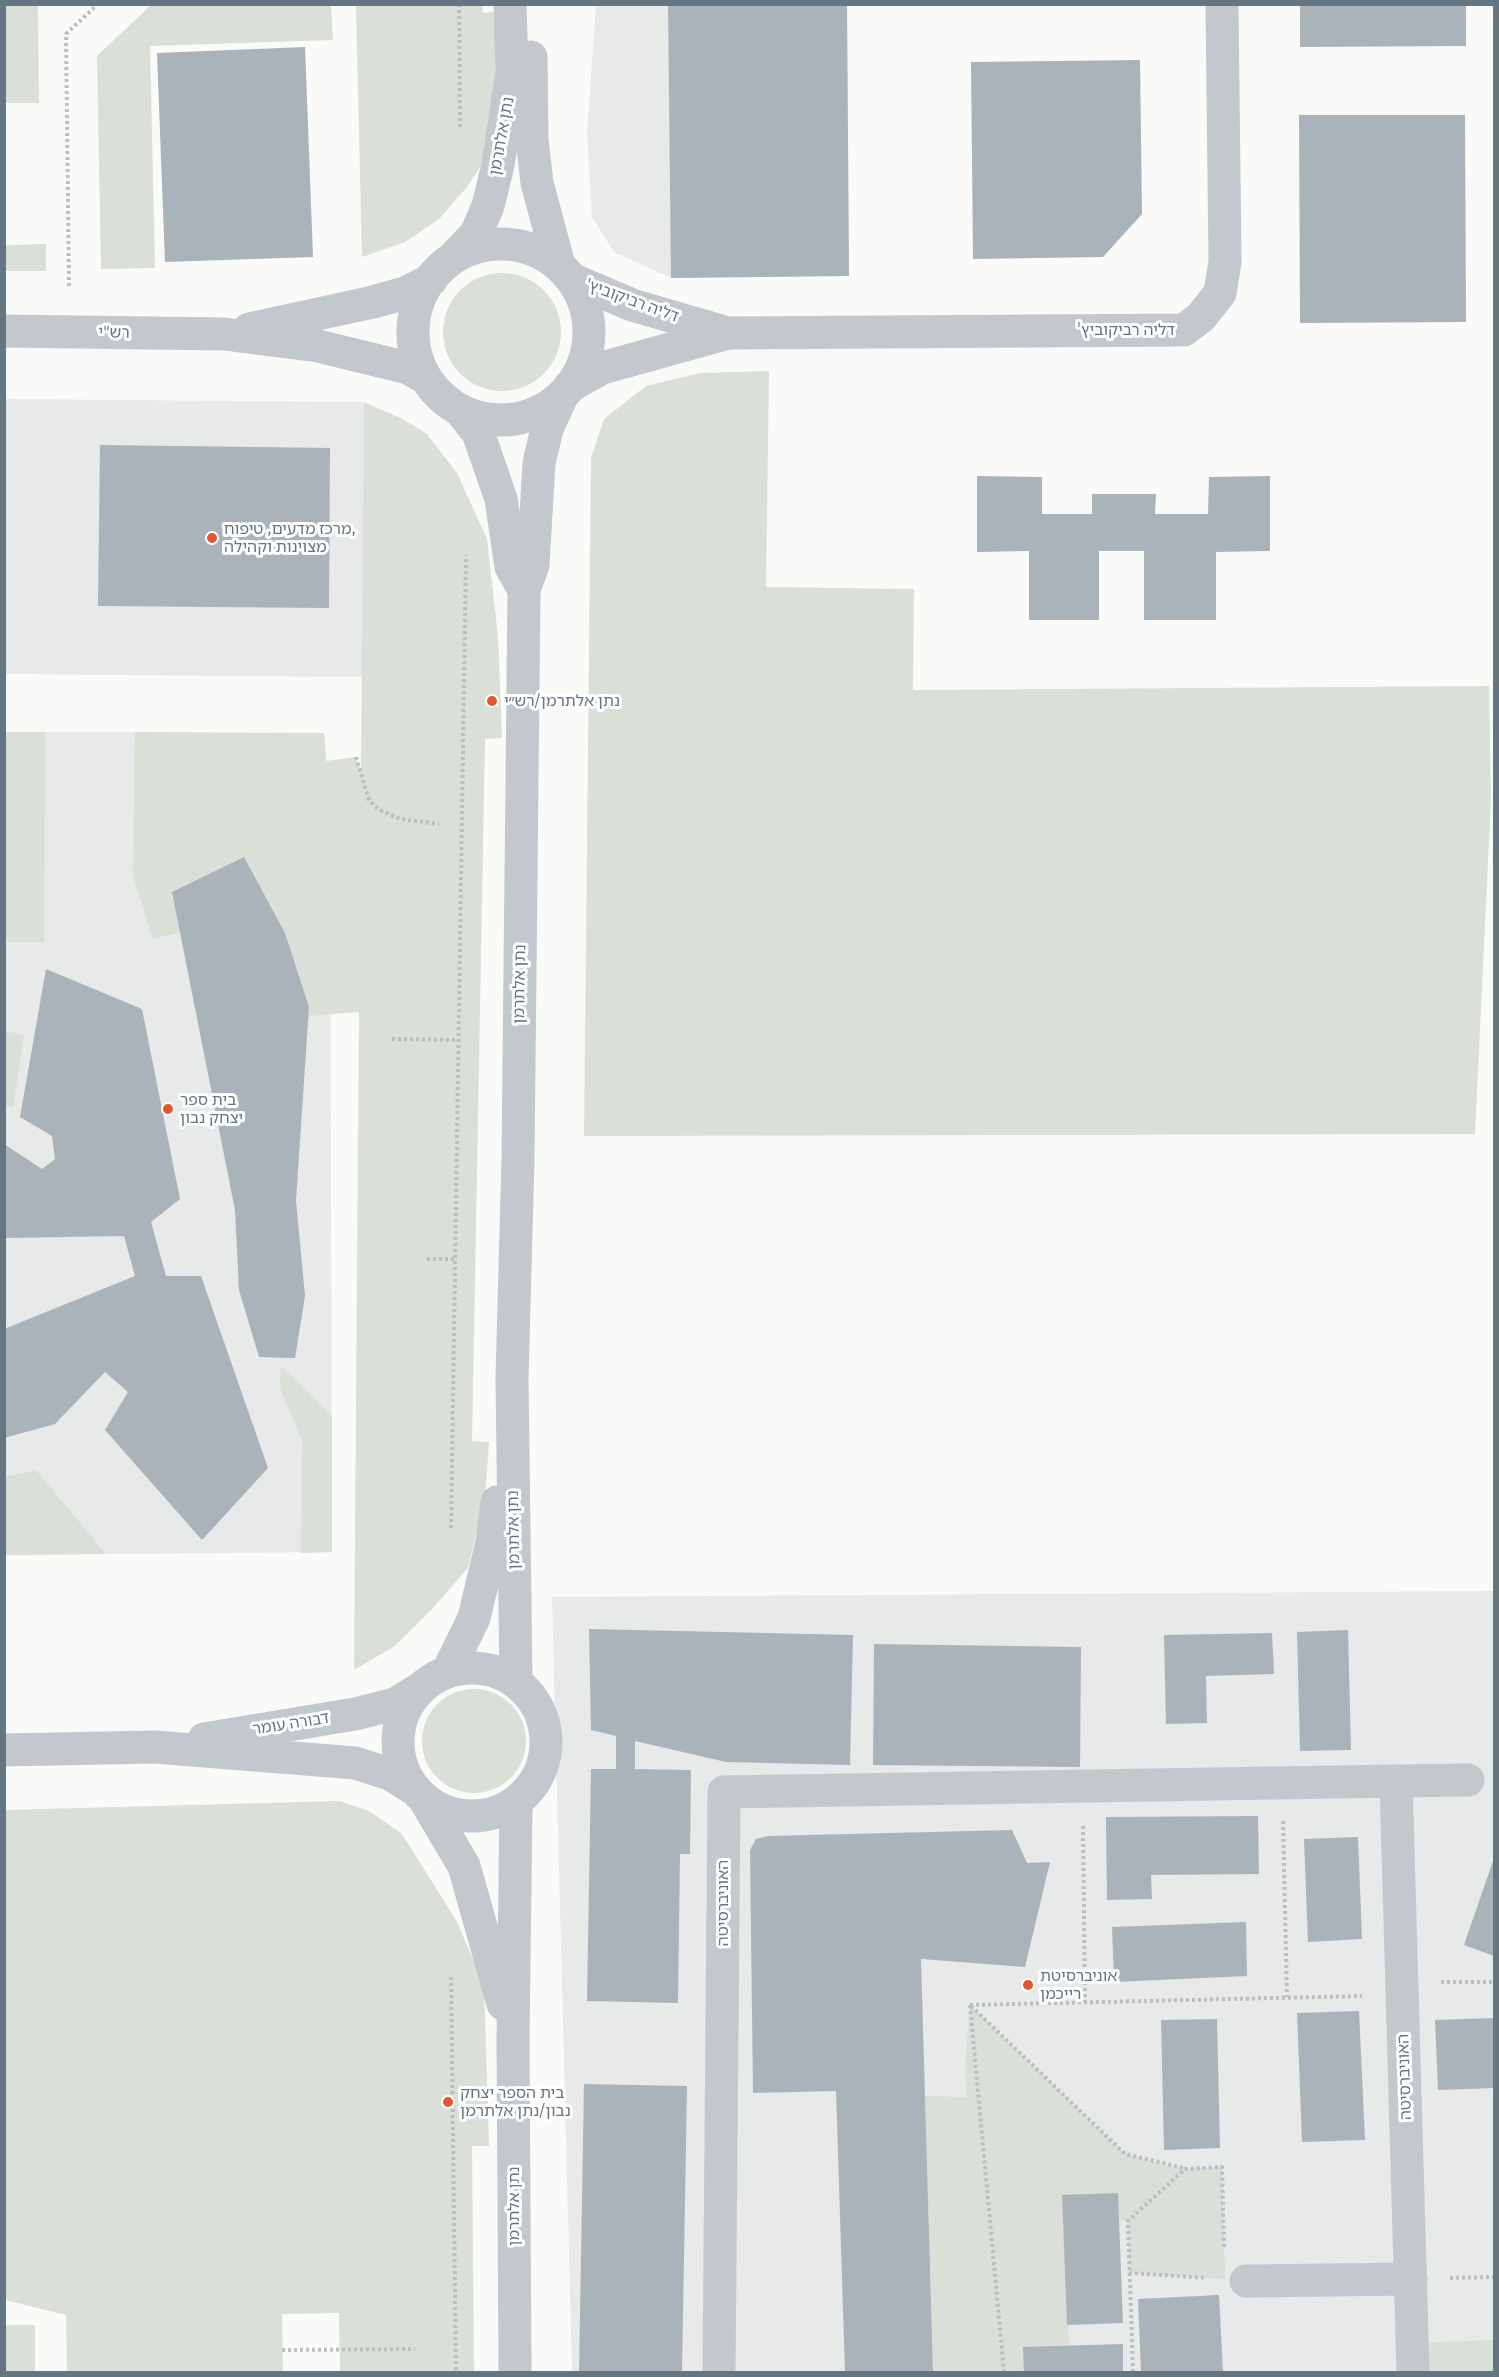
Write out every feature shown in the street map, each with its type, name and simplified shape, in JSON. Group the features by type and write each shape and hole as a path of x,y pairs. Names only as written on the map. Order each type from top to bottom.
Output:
{"street":[{"name":"נתן אלתרמן","path":"455,256 476,234 488,206 498,165 512,71 510,4"},
{"name":"נתן אלתרמן","path":"531,4 531,79 535,161 544,215 565,272"},
{"name":"'דליה רביקוביץ","path":"566,391 602,368 728,333 1184,330 1201,317 1220,293 1225,262 1222,4"},
{"path":"497,243 519,245 540,252 565,272 585,304 589,333 584,362 566,391 544,409 524,417 503,420 481,418 460,410 441,396 426,378 416,357 413,333 415,310 437,271 455,256 475,247 497,243"},
{"name":"'דליה רביקוביץ","path":"565,272 632,305 728,333"},
{"name":"רש\"י","path":"224,334 373,303 405,293 431,280"},
{"name":"רש\"י","path":"4,331 224,334 318,346 408,368 426,378"},
{"name":"נתן אלתרמן","path":"516,1682 512,1378 518,1159 524,590 533,565 539,463 547,429 566,391"},
{"name":"נתן אלתרמן","path":"460,410 478,433 501,499 512,567 524,590"},
{"name":"נתן אלתרמן","path":"435,1679 474,1618 492,1542 512,1378"},
{"path":"465,1668 483,1668 501,1673 516,1682 531,1696 541,1713 547,1743 541,1772 531,1789 516,1803 498,1813 478,1817 457,1816 438,1809 420,1795 404,1773 399,1755 398,1737 402,1718 411,1701 435,1679 465,1668"},
{"name":"דבורה עומר","path":"155,1747 355,1713 395,1704 435,1679"},
{"name":"דבורה עומר","path":"4,1750 155,1747 355,1763 390,1774 420,1795"},
{"name":"האוניברסיטה","path":"719,2373 724,1792 1468,1780"},
{"name":"האוניברסיטה","path":"1396,1781 1413,2373"},
{"name":"נתן אלתרמן","path":"420,1795 464,1866 513,2040"},
{"name":"נתן אלתרמן","path":"515,2373 513,2040 516,1803"},
{"path":"1236,2280 1411,2278"}],"path":[{"path":"69,286 66,34 98,4"},
{"path":"459,4 460,132"},
{"path":"451,1529 466,545"},
{"path":"356,757 369,800 378,809 400,819 439,825"},
{"path":"392,1039 458,1040"},
{"path":"426,1259 455,1259"},
{"path":"1282,1783 1287,1997"},
{"path":"1082,1786 1085,2002"},
{"path":"451,1971 456,2373"},
{"path":"970,2005 1287,1997 1494,1982"},
{"path":"970,2005 1125,2154 1185,2169 1222,2167 1236,2280 1129,2273"},
{"path":"970,2005 1004,2373"},
{"path":"1132,2373 1128,2221 1185,2169"},
{"path":"282,2350 416,2349"}],"shaded area":[{"path":"152,4 331,5 333,40 150,46 155,268 101,269 97,56"},
{"path":"4,5 38,5 39,103 5,103"},
{"path":"356,5 482,5 483,13 494,12 498,55 482,164 467,187 439,219 405,242 362,257"},
{"path":"596,5 847,5 849,276 671,278 614,252 592,217 587,134"},
{"path":"46,244 46,271 5,271 5,245"},
{"path":"502,273 525,277 544,290 557,309 561,332 557,355 544,374 525,387 502,391 479,387 460,374 447,355 443,332 447,309 460,290 479,277"},
{"path":"769,371 766,587 914,589 913,690 1489,686 1491,799 1475,1134 584,1136 591,458 604,419 646,386 700,373"},
{"name":"מרכז מדעים, טיפוח, מצוינות וקהילה","path":"5,399 364,402 362,677 5,674"},
{"path":"364,402 403,419 427,434 457,473 487,539 498,637 502,738 485,739 472,1441 489,1442 485,1498 468,1568 395,1646 354,1670 359,1012 308,1016 309,1007 285,933 244,857 172,892 180,932 153,939 133,876 135,732 324,733 326,761 356,757 361,771"},
{"name":"בית ספר יצחק נבון","path":"4,732 324,733 330,803 332,1552 5,1555"},
{"path":"5,732 45,732 44,942 5,942"},
{"path":"5,1031 24,1035 13,1107 5,1106"},
{"path":"281,1366 332,1416 332,1552 301,1553 302,1440 280,1388"},
{"path":"36,1470 106,1554 5,1555 5,1477"},
{"name":"אוניברסיטת רייכמן","path":"1494,1591 1494,2372 572,2372 552,1597"},
{"path":"474,1689 494,1693 511,1704 522,1721 526,1741 522,1761 511,1778 494,1789 474,1793 454,1789 437,1778 426,1761 422,1741 426,1721 437,1704 454,1693"},
{"path":"340,1801 369,1811 402,1834 456,1920 484,1984 489,2146 472,2146 474,2372 340,2372 339,2313 282,2314 283,2372 67,2372 66,2315 5,2300 5,1810"},
{"path":"970,2005 1125,2154 1185,2169 1222,2167 1225,2279 1129,2273 1128,2221 1119,2220 1118,2193 1062,2196 1069,2346 1024,2347 1024,2372 933,2372 925,2096 967,2097 965,2071"},
{"path":"5,2325 35,2325 35,2372 5,2372"},
{"path":"1494,2340 1494,2372 1413,2372 1412,2343"}],"building":[{"path":"668,4 847,4 849,276 671,278"},
{"path":"1300,5 1466,5 1466,46 1300,47"},
{"path":"305,47 313,257 165,262 157,53"},
{"path":"1140,60 1142,214 1103,257 973,259 971,62"},
{"path":"1299,115 1465,115 1466,322 1300,323"},
{"path":"100,445 330,448 329,608 98,606"},
{"path":"977,476 1042,477 1042,514 1092,514 1092,494 1156,494 1155,514 1208,514 1209,477 1270,476 1270,551 1216,552 1216,620 1144,620 1144,551 1099,551 1099,620 1029,620 1029,551 977,552"},
{"path":"244,857 285,933 309,1007 296,1200 305,1296 295,1358 259,1357 239,1290 235,1210 172,892"},
{"path":"46,969 142,1009 180,1199 151,1222 166,1276 201,1276 268,1468 202,1540 105,1430 128,1392 105,1372 55,1424 4,1438 4,1329 135,1276 124,1236 4,1238 4,1144 42,1169 55,1159 52,1136 20,1117"},
{"path":"589,1629 853,1635 850,1765 726,1762 635,1741 635,1769 691,1770 690,1854 680,1854 678,2003 587,2001 591,1769 616,1769 616,1736 591,1730"},
{"path":"1348,1630 1351,1750 1300,1751 1297,1632"},
{"path":"1272,1633 1274,1674 1206,1676 1207,1723 1166,1724 1164,1635"},
{"path":"874,1644 1081,1647 1080,1767 873,1765"},
{"path":"1258,1816 1259,1874 1151,1875 1152,1899 1107,1900 1106,1817"},
{"path":"1012,1830 1027,1863 1050,1862 1025,1967 921,1959 933,2372 845,2372 836,2091 753,2093 750,1850 756,1839 769,1836"},
{"path":"1358,1837 1362,1939 1308,1942 1304,1839"},
{"path":"1494,1858 1494,1956 1464,1945"},
{"path":"1246,1922 1247,1976 1114,1982 1112,1927"},
{"path":"1359,2011 1365,2140 1302,2142 1297,2013"},
{"path":"1494,2018 1494,2088 1438,2090 1435,2020"},
{"path":"1217,2019 1220,2148 1164,2150 1161,2020"},
{"path":"584,2084 687,2086 682,2372 579,2372"},
{"path":"1118,2193 1123,2323 1067,2325 1062,2195"},
{"path":"1219,2295 1223,2372 1141,2372 1138,2299"},
{"path":"1123,2344 1123,2372 1024,2372 1023,2347"}],"place":[{"name":"מרכז מדעים, טיפוח, מצוינות וקהילה","path":"212,538"},
{"name":"נתן אלתרמן/רש״י","path":"492,701"},
{"name":"בית ספר יצחק נבון","path":"168,1109"},
{"name":"אוניברסיטת רייכמן","path":"1028,1985"},
{"name":"בית הספר יצחק נבון/נתן אלתרמן","path":"448,2102"}]}
